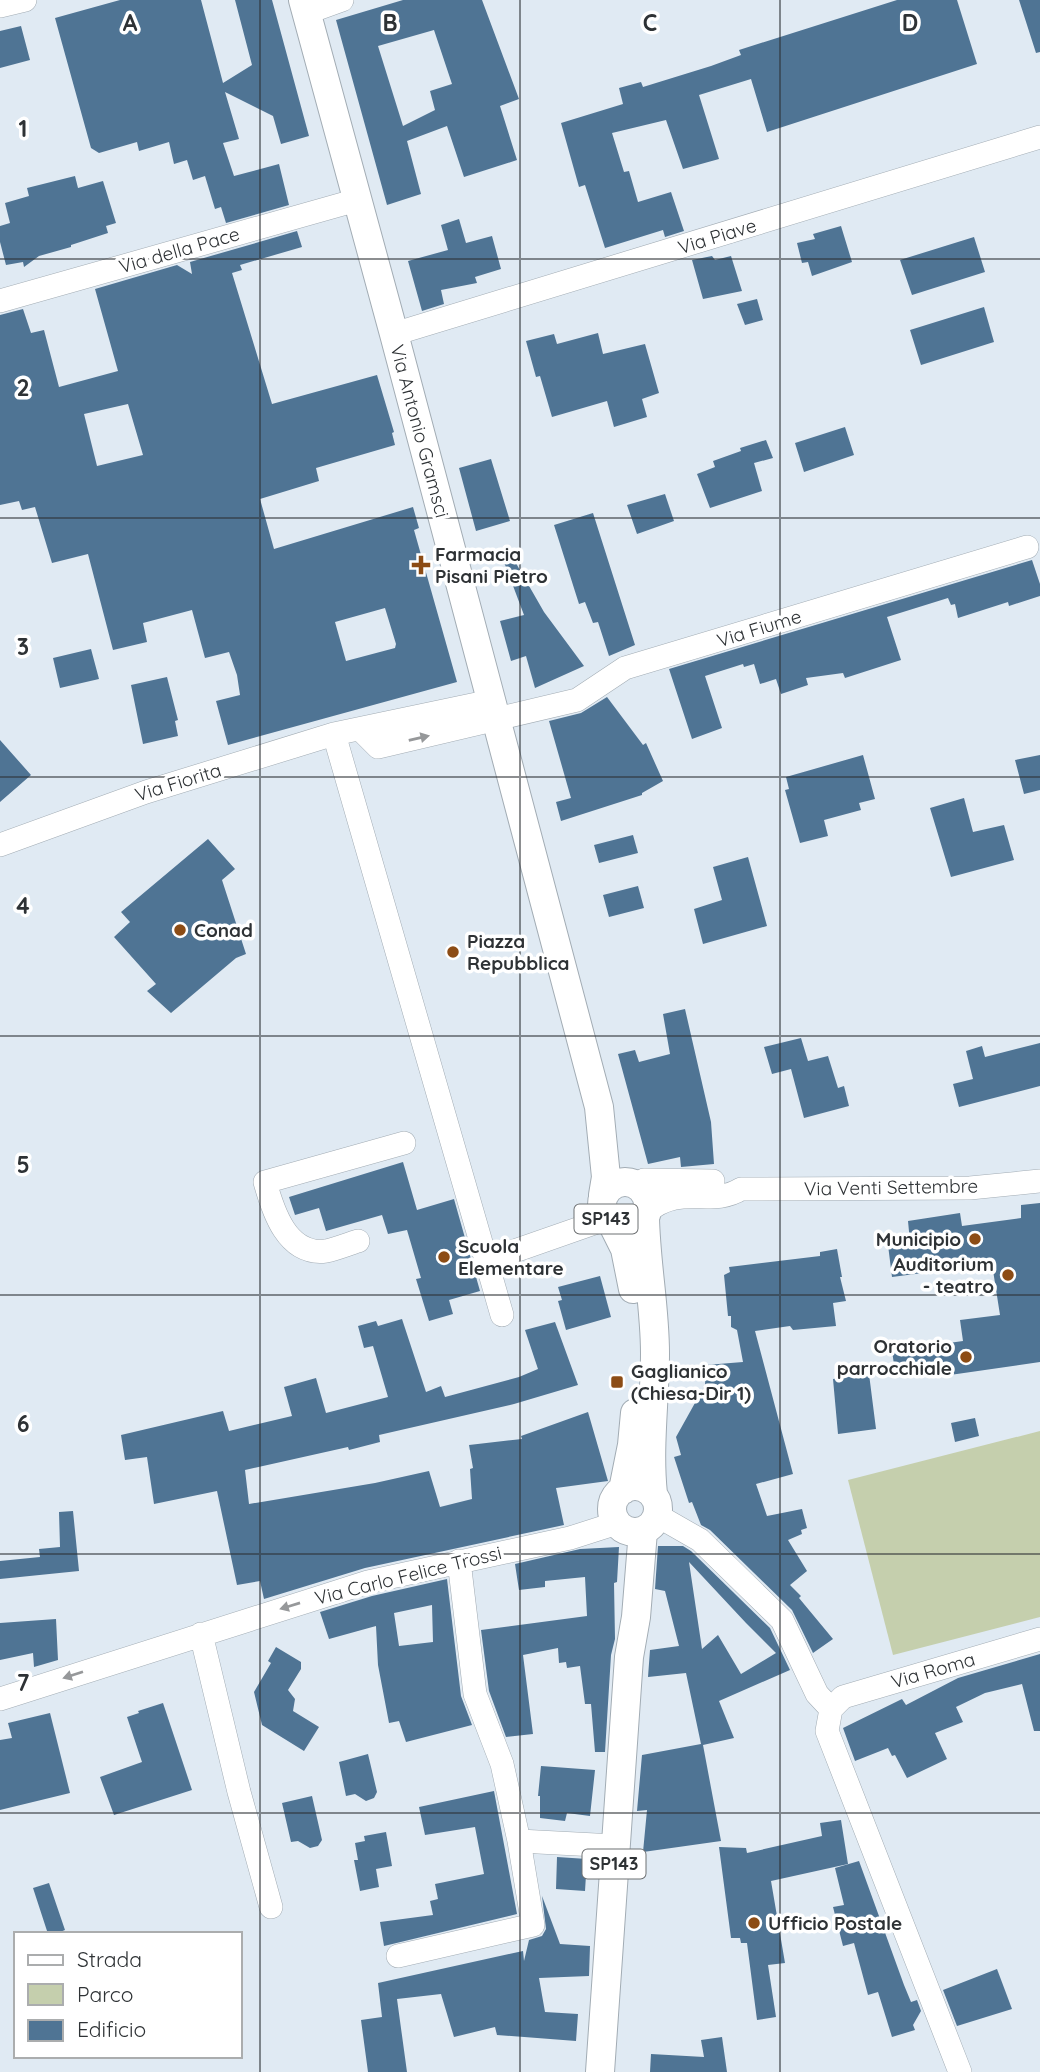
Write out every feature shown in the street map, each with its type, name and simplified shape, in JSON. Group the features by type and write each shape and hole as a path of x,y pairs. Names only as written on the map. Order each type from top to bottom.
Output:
{"main road":[{"name":"Via Antonio Gramsci","path":"304,6 599,1107 608,1213 625,1249 636,1311 638,1354 635,1409 632,1445 623,1490 642,1487 639,1519"},
{"name":"Via Antonio Gramsci","path":"599,1107 618,1141 635,1184"},
{"name":"SP143","path":"600,2072 629,1657 624,1616 651,1446 655,1355 654,1309 647,1264 648,1201 643,1191 635,1184 624,1182 612,1185 608,1213 621,1228 632,1227 646,1215"}],"street":[{"path":"0,6 24,0"},
{"path":"304,6 342,0"},
{"name":"Via Piave","path":"394,334 1040,137"},
{"name":"Via della Pace","path":"0,301 357,200"},
{"name":"Via Fiume","path":"494,711 577,700 625,668 1027,547"},
{"name":"Via Fiorita","path":"0,845 146,792 334,734 494,711"},
{"path":"334,734 502,1315"},
{"path":"358,1241 324,1251 300,1246 283,1229 272,1209 265,1182 404,1143"},
{"name":"Via Venti Settembre","path":"635,1184 644,1180 730,1181 741,1189"},
{"name":"Via Venti Settembre","path":"646,1215 657,1203 668,1198 729,1196 741,1189 970,1188 1040,1181"},
{"path":"486,1261 608,1213"},
{"path":"639,1519 699,1540 782,1620 817,1694 831,1709 827,1731 960,2072"},
{"name":"Via Carlo Felice Trossi","path":"0,1699 368,1582 570,1538 639,1519"},
{"path":"398,1956 533,1925 519,1841 502,1764 475,1694 459,1562"},
{"path":"201,1634 239,1792 271,1907"},
{"name":"Via Roma","path":"831,1709 843,1697 1040,1639"},
{"path":"519,1841 615,1846"}],"green space":[{"path":"1040,1431 1040,1617 893,1655 848,1480"}],"building":[{"path":"120,0 201,0 223,83 252,65 235,0 272,0 309,136 281,144 273,116 225,92 239,139 223,143 234,176 279,164 289,205 226,223 221,207 215,209 205,176 193,180 187,160 174,164 169,142 139,151 137,142 99,153 91,148 55,18"},
{"path":"403,0 482,0 519,99 500,106 517,160 464,177 447,126 407,141 421,194 387,205 336,20","holes":["434,30 452,84 430,91 435,110 403,126 378,46"]},
{"path":"897,0 957,0 977,64 767,132 751,79 699,95 719,159 683,169 666,120 612,133 624,172 629,171 638,202 671,192 684,231 665,237 663,230 605,248 585,185 579,187 561,123 623,104 619,88 641,82 643,87 711,66 741,55 739,50"},
{"path":"1019,0 1040,0 1040,52 1036,53"},
{"path":"21,26 30,60 0,68 0,31"},
{"path":"75,176 78,188 103,181 116,223 106,226 108,233 39,256 24,267 23,262 6,265 0,242 0,226 10,223 5,203 29,196 27,188"},
{"path":"459,219 466,243 492,236 501,269 475,277 477,283 441,290 444,304 422,311 408,261 448,250 441,225"},
{"path":"841,226 852,262 812,276 808,262 802,263 797,243 815,239 813,234"},
{"path":"297,231 302,247 240,265 242,270 232,273 272,404 377,375 394,432 395,445 316,468 319,481 260,499 274,549 413,507 419,528 414,530 457,682 228,745 216,701 240,695 237,675 229,652 205,658 192,610 143,623 147,642 113,650 88,554 52,563 35,507 22,510 19,501 0,505 0,315 23,309 31,333 44,330 59,387 118,371 95,289 177,265 192,274 190,262","holes":["128,404 143,455 97,466 84,414","385,608 395,648 346,661 335,622"]},
{"path":"974,237 985,272 912,295 900,260"},
{"path":"712,256 715,260 731,256 742,291 703,299 692,260"},
{"path":"757,299 763,320 745,325 737,304"},
{"path":"984,307 994,342 921,365 910,330"},
{"path":"598,333 603,354 645,344 659,393 642,399 647,417 614,427 607,401 552,417 540,376 536,377 526,341 554,334 557,344"},
{"path":"845,427 854,455 804,472 795,443"},
{"path":"766,440 773,458 754,463 762,491 710,508 697,474 715,467 713,461 741,451 740,448"},
{"path":"491,459 510,521 476,531 459,468"},
{"path":"665,494 674,521 637,534 627,505"},
{"path":"593,513 635,645 609,656 598,622 593,623 585,602 579,604 554,525"},
{"path":"513,558 544,612 584,666 535,688 526,656 511,661 500,621 524,615 504,562"},
{"path":"1032,560 1040,584 1040,596 1009,606 1008,602 958,618 955,604 951,605 948,598 887,617 901,660 845,678 843,673 806,678 808,685 781,694 776,679 760,684 754,664 744,667 743,664 705,676 722,728 692,739 669,669"},
{"path":"91,649 99,679 60,688 53,658"},
{"path":"167,677 178,720 175,721 178,736 143,744 131,685"},
{"path":"607,697 643,745 646,743 663,781 642,795 561,821 556,802 571,798 549,721 581,713"},
{"path":"0,740 31,775 0,802"},
{"path":"863,755 875,799 859,803 861,810 824,820 828,836 800,843 785,790 789,789 786,777"},
{"path":"1040,755 1040,790 1024,794 1015,760"},
{"path":"964,798 973,832 1004,825 1014,860 951,877 930,808"},
{"path":"633,835 638,853 599,863 594,845"},
{"name":"Conad","path":"208,839 235,869 222,880 246,954 236,958 171,1013 147,991 156,984 114,937 130,922 121,912"},
{"path":"748,857 767,926 703,944 694,909 722,900 713,867"},
{"path":"638,886 644,908 609,917 603,895"},
{"path":"685,1009 711,1122 714,1164 681,1167 680,1157 648,1164 618,1054 635,1050 639,1062 670,1054 663,1014"},
{"path":"801,1038 808,1061 828,1056 838,1088 844,1086 849,1106 804,1118 791,1069 772,1074 764,1047"},
{"path":"1040,1043 1040,1086 959,1107 953,1084 973,1079 966,1051 982,1046 985,1057"},
{"name":"Scuola Elementare","path":"403,1162 417,1210 454,1199 480,1291 449,1300 453,1314 429,1321 416,1279 421,1278 407,1230 388,1234 382,1215 326,1231 319,1208 295,1215 289,1197"},
{"path":"1040,1203 1040,1362 936,1377 935,1366 895,1371 892,1351 963,1341 960,1320 1000,1315 992,1264 892,1277 888,1245 910,1242 908,1221 960,1213 962,1226 1021,1218 1021,1205"},
{"path":"837,1249 846,1301 833,1303 836,1326 793,1330 790,1326 755,1331 793,1474 756,1484 767,1516 802,1509 807,1528 801,1530 802,1534 788,1540 807,1571 790,1585 833,1639 813,1653 792,1610 710,1530 701,1525 692,1502 689,1503 674,1457 681,1455 676,1437 705,1385 706,1365 743,1362 737,1330 731,1327 731,1316 728,1316 724,1275 730,1272 729,1267 820,1256 820,1252"},
{"path":"600,1276 611,1317 566,1330 558,1301 562,1300 558,1287"},
{"path":"402,1319 426,1392 441,1386 445,1397 519,1377 538,1369 525,1330 555,1322 578,1385 514,1404 379,1435 380,1442 349,1450 348,1447 245,1470 249,1504 429,1471 440,1507 472,1499 470,1469 473,1468 469,1445 522,1439 521,1436 588,1412 608,1481 556,1488 564,1525 365,1568 264,1599 260,1581 237,1585 217,1491 154,1504 147,1457 125,1460 121,1435 223,1411 229,1431 292,1416 284,1387 316,1378 326,1413 388,1397 373,1346 364,1348 358,1326 376,1321 378,1326"},
{"path":"869,1374 876,1429 838,1434 833,1379"},
{"path":"975,1418 979,1436 955,1442 951,1423"},
{"path":"73,1511 79,1571 0,1579 0,1561 40,1557 39,1549 60,1547 59,1512"},
{"path":"658,1546 683,1546 770,1628 790,1670 719,1701 734,1738 703,1745 721,1841 643,1852 647,1810 637,1811 642,1755 701,1744 686,1673 648,1677 650,1650 679,1646 665,1591 655,1589","holes":["689,1562 776,1653 741,1674 718,1635 702,1649"]},
{"path":"619,1547 617,1582 614,1583 615,1639 611,1655 605,1752 595,1752 591,1704 585,1704 580,1666 567,1668 566,1662 559,1663 558,1648 523,1655 533,1734 506,1737 489,1691 481,1630 587,1616 585,1577 545,1581 545,1587 519,1590 515,1564 580,1549"},
{"path":"447,1579 461,1696 472,1725 406,1742 399,1721 389,1723 378,1665 376,1626 329,1639 320,1612 372,1596","holes":["432,1605 433,1642 399,1646 394,1613"]},
{"path":"56,1619 58,1660 34,1667 33,1653 0,1660 0,1623"},
{"path":"276,1647 301,1662 301,1669 288,1690 295,1699 293,1711 319,1727 304,1751 262,1725 254,1692 271,1663 268,1661"},
{"path":"1040,1654 1040,1731 1034,1731 1022,1684 985,1693 956,1707 963,1722 935,1733 947,1759 907,1778 895,1755 892,1756 888,1748 855,1761 843,1728 902,1699 906,1705 958,1678"},
{"path":"163,1703 192,1790 114,1815 100,1777 142,1762 127,1717"},
{"path":"50,1713 70,1793 0,1810 0,1740 12,1738 8,1723"},
{"path":"368,1754 377,1792 374,1798 366,1801 355,1794 346,1796 339,1762"},
{"path":"541,1766 595,1770 590,1816 567,1813 565,1821 540,1818 538,1796"},
{"path":"494,1791 517,1914 384,1946 380,1922 433,1915 430,1901 438,1899 435,1884 484,1874 475,1827 425,1835 419,1807"},
{"path":"312,1796 322,1840 318,1846 310,1848 298,1841 291,1842 282,1803"},
{"path":"841,1820 848,1864 771,1881 785,1963 768,1965 776,2017 757,2020 747,1943 741,1943 740,1938 731,1938 719,1847 746,1848 747,1853 822,1836 820,1823"},
{"path":"386,1832 392,1866 376,1869 379,1887 360,1891 354,1860 358,1860 355,1843 365,1841 364,1836"},
{"path":"557,1857 587,1859 585,1891 556,1889"},
{"path":"859,1861 911,2002 917,2000 921,2011 913,2025 915,2030 892,2037 878,1992 868,1995 854,1943 843,1946 833,1907 844,1905 835,1868"},
{"path":"49,1883 65,1930 47,1932 33,1888"},
{"path":"542,1896 560,1944 590,1946 589,1976 539,1978 545,2012 578,2014 576,2041 497,2035 495,2027 454,2037 441,1994 397,1999 407,2072 368,2072 361,2020 382,2017 378,1983 523,1951 524,1961 529,1940 542,1936 546,1929"},
{"path":"997,1969 1012,2009 957,2026 943,1990"},
{"path":"722,2037 727,2072 650,2072 651,2054 704,2057 701,2040"}],"place":[{"name":"Farmacia Pisani Pietro","path":"421,565"},
{"name":"Conad","path":"180,930"},
{"name":"Piazza Repubblica","path":"453,952"},
{"name":"Municipio","path":"975,1239"},
{"name":"Scuola Elementare","path":"444,1257"},
{"name":"Auditorium - teatro","path":"1008,1275"},
{"name":"Oratorio parrocchiale","path":"966,1357"},
{"name":"Gaglianico (Chiesa-Dir 1)","path":"617,1382"},
{"name":"Ufficio Postale","path":"754,1923"}]}
